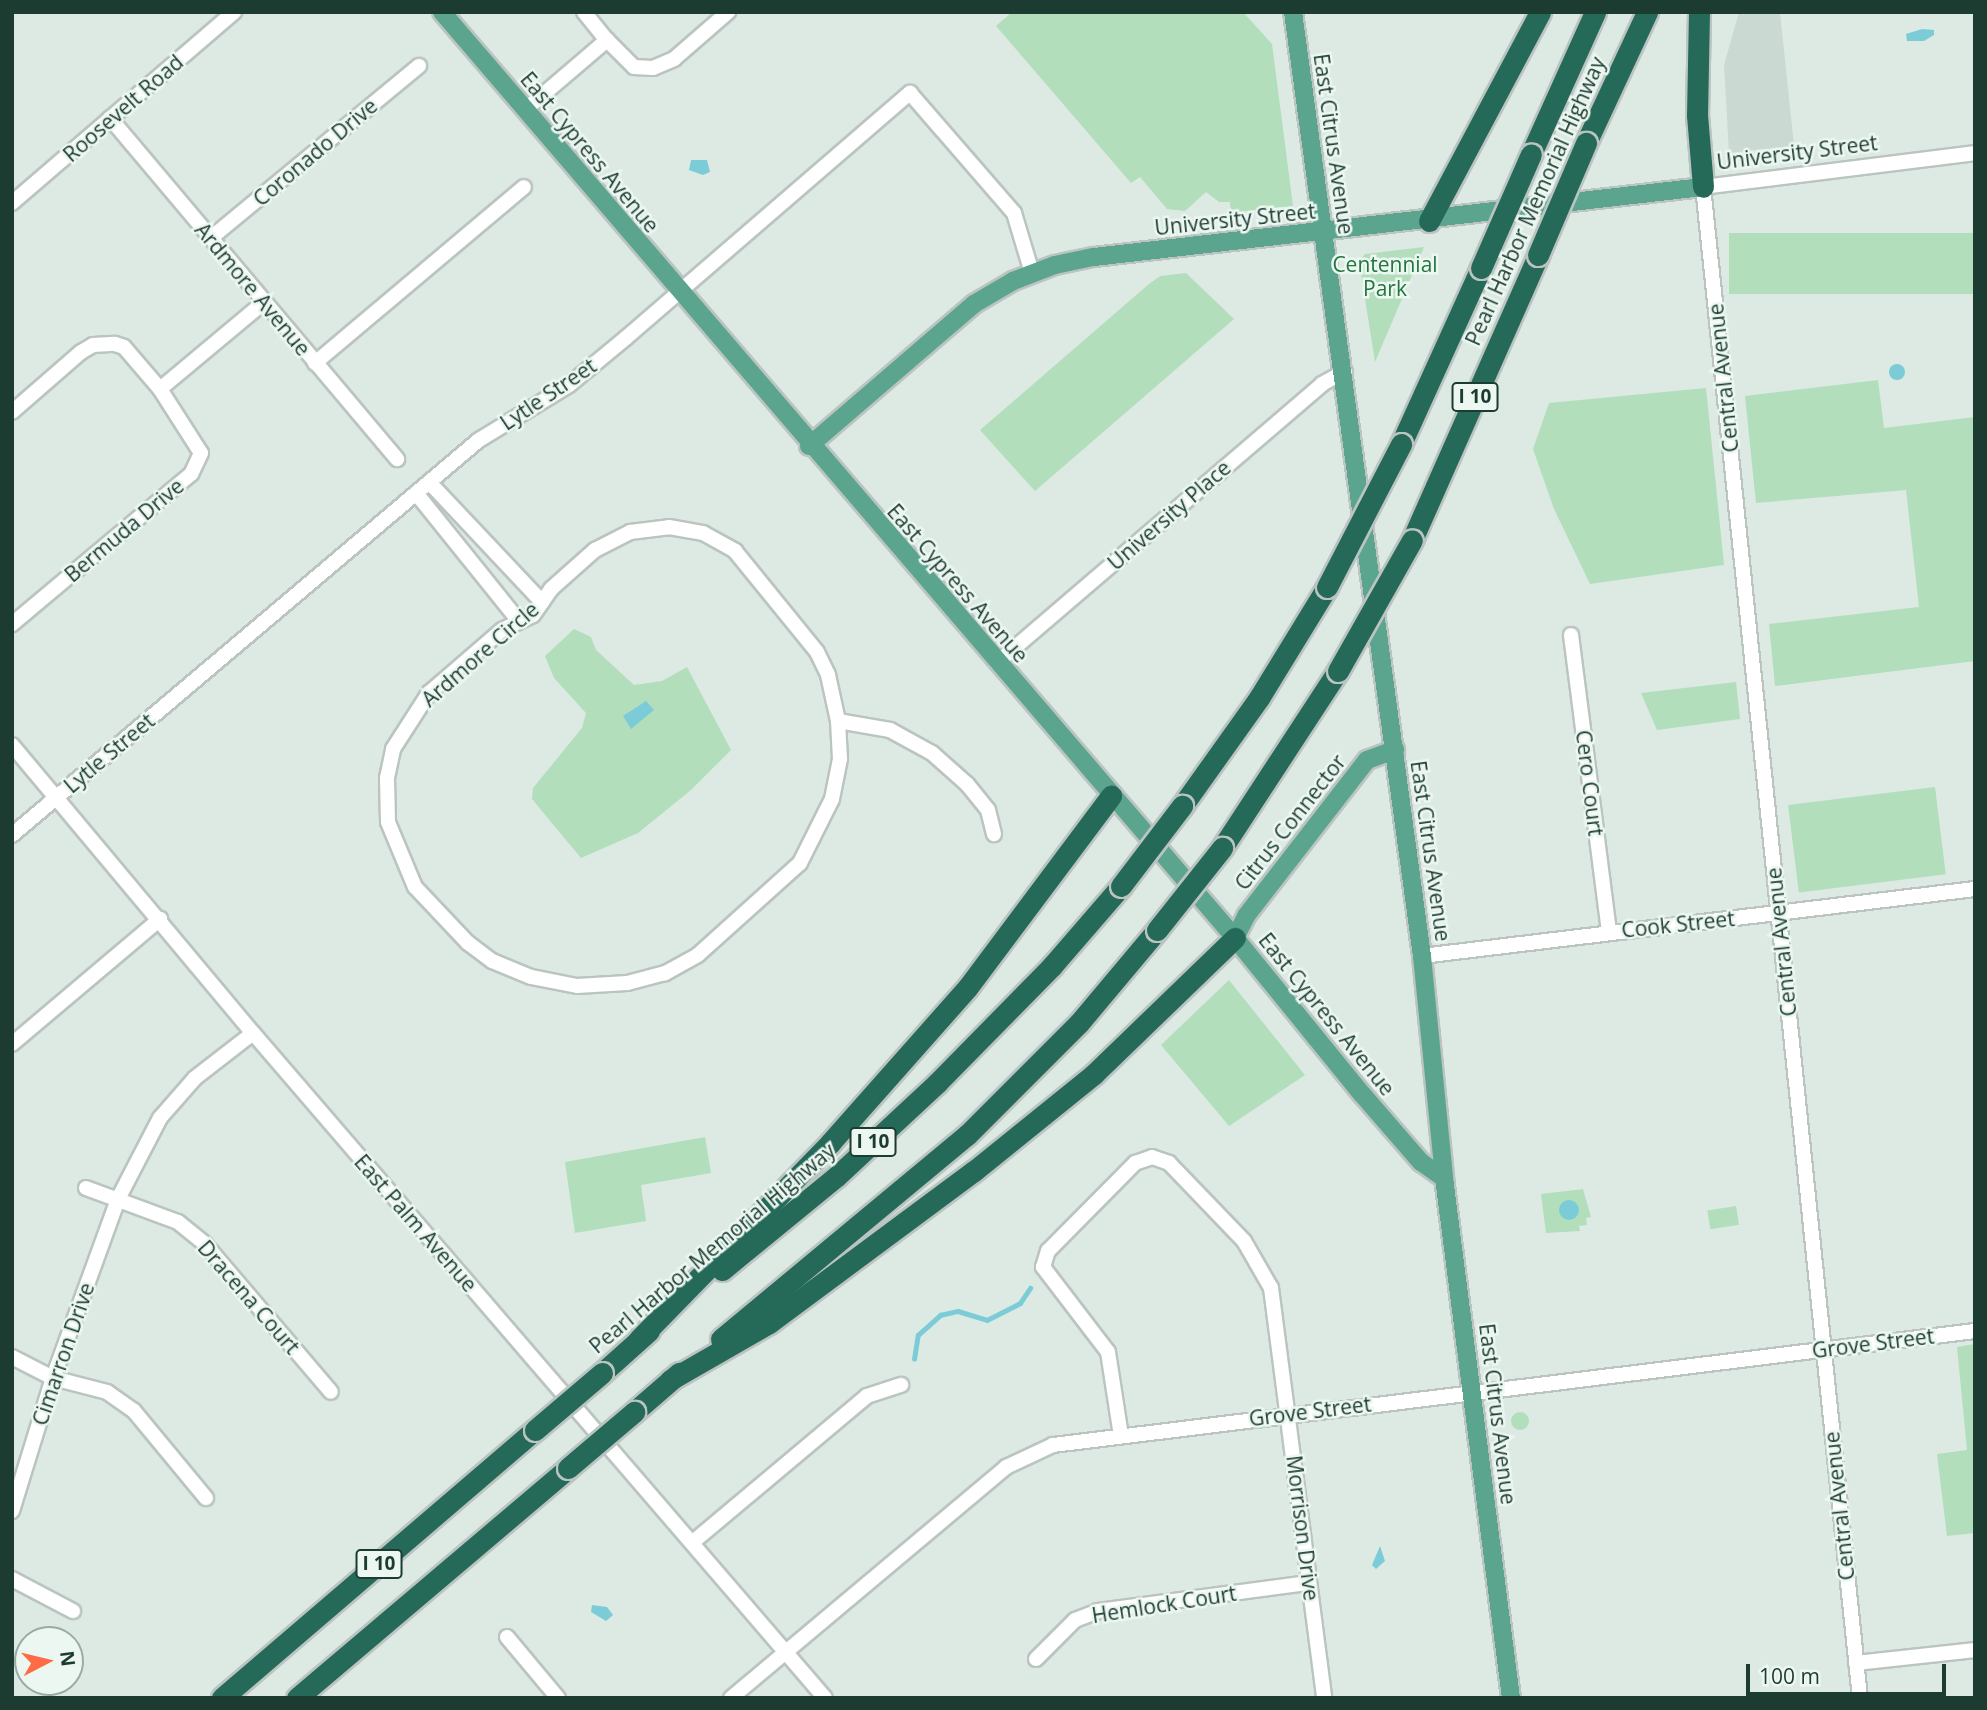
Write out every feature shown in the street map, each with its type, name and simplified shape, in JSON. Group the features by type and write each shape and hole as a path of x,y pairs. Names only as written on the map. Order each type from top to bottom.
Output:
{"highway":[{"path":"1429,221 1539,12"},
{"name":"Pearl Harbor Memorial Highway","path":"222,1698 639,1339 837,1176 937,1083 1052,966 1121,886 1259,698 1327,587 1401,444 1595,12"},
{"name":"Pearl Harbor Memorial Highway","path":"297,1698 670,1380 967,1135 1079,1023 1157,930 1222,848 1338,671 1412,540 1647,12"},
{"path":"1699,12 1696,115 1703,187"},
{"path":"639,1339 830,1143 968,987 1111,796"},
{"path":"670,1380 769,1323 974,1171 1094,1074 1235,938"}],"main road":[{"name":"East Cypress Avenue","path":"442,12 809,446 1235,938 1381,1117 1421,1162 1444,1178"},
{"name":"East Citrus Avenue","path":"1293,12 1345,371 1422,956 1444,1178 1511,1698"},
{"name":"University Street","path":"809,446 974,304 1032,273 1094,257 1429,221 1703,187"},
{"name":"Citrus Connector","path":"1235,938 1246,916 1367,761 1395,750"}],"street":[{"name":"Roosevelt Road","path":"12,203 234,12"},
{"path":"584,12 634,67 653,68 674,58 728,12"},
{"path":"525,110 607,40"},
{"name":"Coronado Drive","path":"211,239 419,66"},
{"name":"Lytle Street","path":"12,835 487,435 569,385 909,93 1014,213 1032,273"},
{"name":"Ardmore Avenue","path":"110,118 397,459"},
{"name":"University Street","path":"1703,187 1975,153"},
{"path":"316,363 524,187"},
{"name":"Central Avenue","path":"1703,187 1860,1698"},
{"path":"12,412 81,352 107,342 124,347 160,389 264,302"},
{"name":"University Place","path":"997,663 1322,384 1345,371"},
{"name":"Bermuda Drive","path":"12,624 199,464 199,444 160,389"},
{"path":"429,482 542,602"},
{"path":"416,493 519,621"},
{"name":"Ardmore Circle","path":"668,527 703,533 744,560 807,637 828,675 838,721 837,780 824,822 800,863 759,904 698,955 644,980 577,986 531,978 492,961 430,905 397,852 387,811 387,778 405,725 429,693 519,621 533,615 542,602 595,551 630,531 668,527"},
{"name":"Cero Court","path":"1571,635 1609,931"},
{"path":"838,721 890,730 932,753 967,783 988,810 994,834"},
{"name":"East Palm Avenue","path":"12,745 253,1033 825,1698"},
{"name":"Cook Street","path":"1422,956 1609,931 1975,889"},
{"path":"12,1044 160,919"},
{"name":"Cimarron Drive","path":"12,1511 53,1378 118,1199 160,1118 195,1078 253,1033"},
{"name":"Morrison Drive","path":"1121,1436 1108,1352 1043,1267 1048,1251 1135,1163 1152,1157 1169,1163 1260,1264 1271,1288 1324,1698"},
{"path":"86,1188 118,1199"},
{"name":"Dracena Court","path":"118,1199 178,1222 205,1244 331,1392"},
{"name":"Grove Street","path":"732,1698 1006,1467 1053,1445 1472,1391 1975,1331"},
{"path":"12,1357 53,1378 107,1392 134,1411 205,1498"},
{"path":"693,1542 867,1396 901,1385"},
{"path":"12,1578 73,1611"},
{"name":"Hemlock Court","path":"1036,1659 1074,1620 1098,1611 1309,1583"},
{"path":"507,1637 558,1698"},
{"path":"1856,1664 1975,1650"}],"shaded area":[{"path":"1739,12 1780,12 1794,146 1729,153 1724,65"}],"green space":[{"path":"1012,12 1243,12 1272,44 1293,206 1231,213 1230,202 1219,202 1206,192 1185,211 1167,209 1140,177 1131,183 996,26"},
{"path":"1729,233 1975,233 1975,294 1729,294"},
{"name":"Centennial Park","path":"1424,247 1375,362 1359,261 1365,254"},
{"path":"1186,273 1234,319 1035,491 980,430 1149,284 1160,276"},
{"path":"1878,380 1884,428 1975,417 1975,661 1775,686 1769,624 1919,607 1906,490 1756,503 1745,396"},
{"path":"1706,388 1724,565 1590,584 1554,509 1533,449 1549,403"},
{"path":"574,629 591,637 596,650 634,685 662,681 687,667 731,750 691,790 638,833 581,858 532,799 533,788 582,728 586,713 554,678 545,656"},
{"path":"1736,682 1740,719 1657,730 1641,693"},
{"path":"1935,787 1946,874 1799,892 1788,805"},
{"path":"1229,980 1305,1075 1229,1126 1161,1045"},
{"path":"705,1137 711,1173 641,1185 646,1221 575,1233 565,1162"},
{"path":"1583,1189 1591,1217 1586,1218 1587,1225 1579,1226 1580,1231 1546,1233 1541,1194"},
{"path":"1736,1206 1739,1225 1710,1229 1707,1211"},
{"path":"1975,1344 1975,1533 1947,1536 1937,1454 1967,1450 1957,1347"},
{"path":"1520,1412 1526,1415 1529,1421 1526,1427 1520,1430 1514,1427 1511,1421 1514,1415"}],"water":[{"path":"1922,29 1934,30 1934,35 1924,41 1907,41 1906,34"},
{"path":"691,160 707,160 710,172 703,175 689,170"},
{"path":"1894,364 1900,364 1905,372 1903,378 1894,380 1889,375 1889,369"},
{"path":"646,701 654,710 631,729 623,716"},
{"path":"1565,1200 1573,1200 1579,1210 1573,1220 1565,1220 1559,1214 1559,1206"},
{"path":"1380,1546 1385,1561 1376,1569 1372,1565"},
{"path":"592,1605 607,1607 613,1615 606,1621 591,1612"}],"waterway":[{"path":"914,1359 918,1335 940,1315 958,1311 987,1320 1020,1303 1030,1288"}]}
